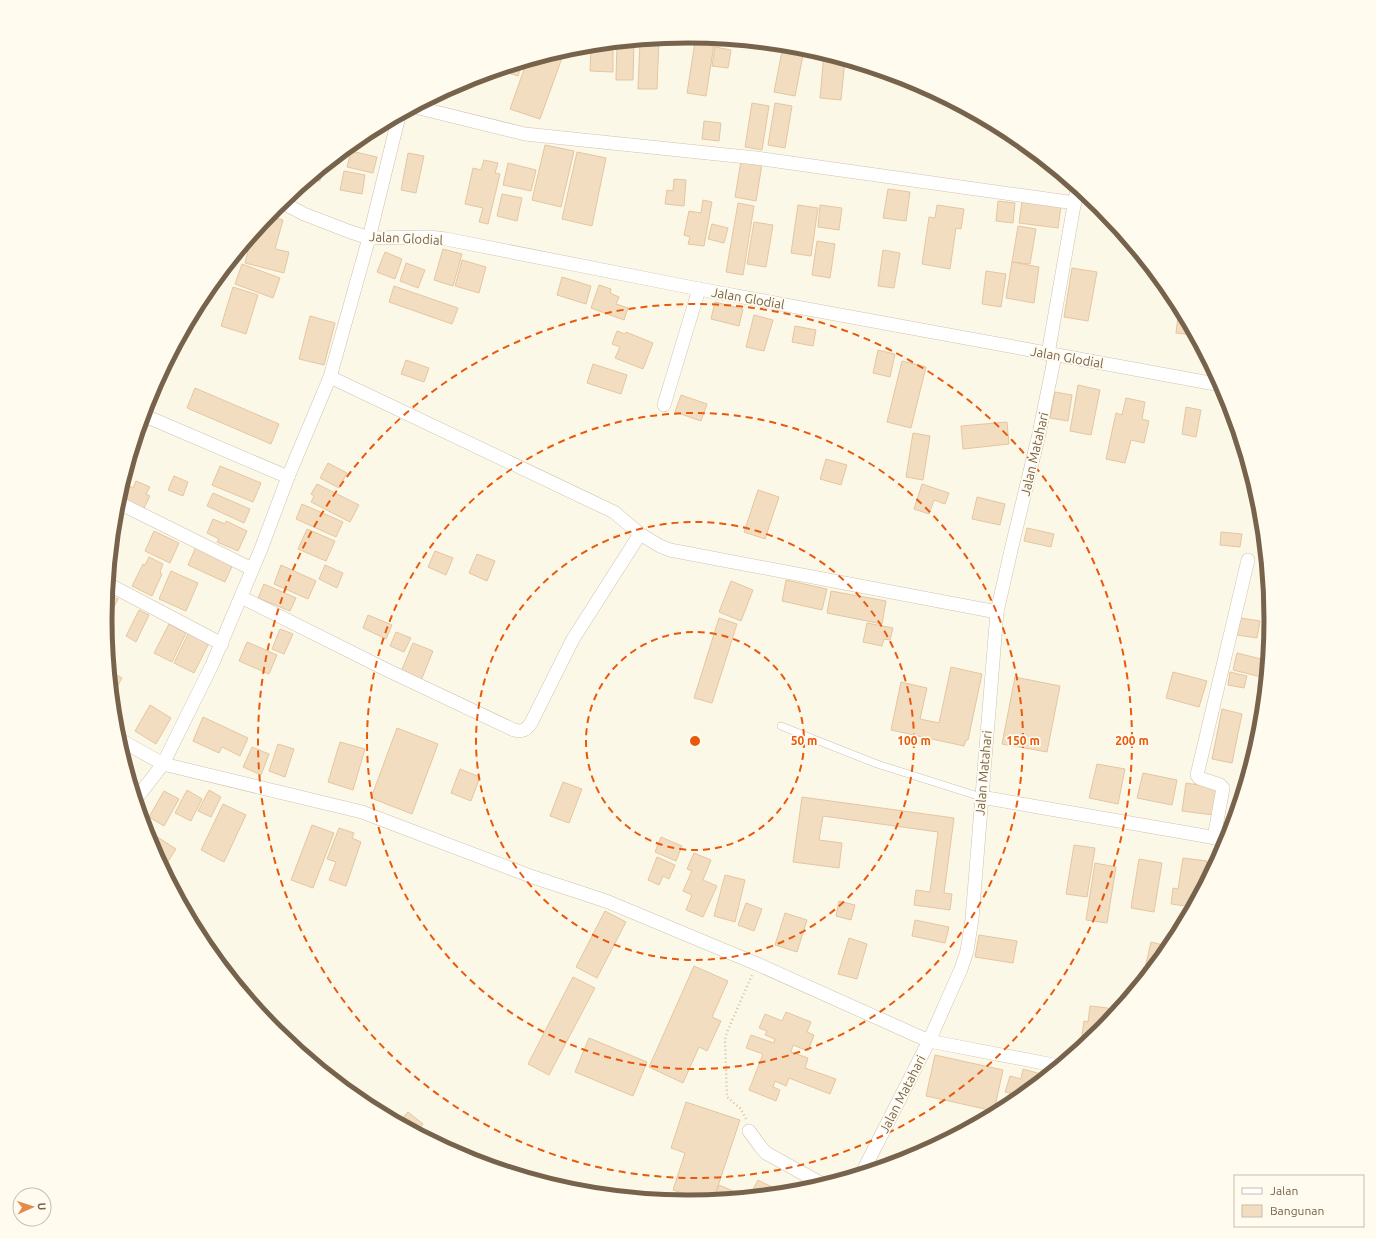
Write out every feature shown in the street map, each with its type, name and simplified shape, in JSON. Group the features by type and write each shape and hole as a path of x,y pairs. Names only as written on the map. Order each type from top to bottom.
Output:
{"street":[{"path":"421,108 525,134 756,158 1075,203"},
{"path":"139,795 163,764 212,666 330,377 369,238 398,121"},
{"name":"Jalan Matahari","path":"868,1166 929,1041 961,969 967,951 972,919 997,612 1039,434 1076,194"},
{"name":"Jalan Glodial","path":"287,205 310,217 369,238 429,237 446,239 699,289 1214,384"},
{"path":"664,405 699,289"},
{"path":"330,377 614,512 640,534 670,550 997,612"},
{"path":"148,417 288,477"},
{"path":"125,506 252,569"},
{"path":"241,597 385,669 514,730 520,731 526,730 531,722 573,639 640,534"},
{"path":"1214,838 1223,788 1199,778 1197,775 1248,560"},
{"path":"113,587 222,644"},
{"path":"125,743 163,764 362,812 533,877 606,900 757,964 929,1041 1054,1065"},
{"path":"981,797 1221,839"},
{"path":"749,1131 766,1153 817,1181"}],"lane":[{"path":"781,726 878,764 981,797"}],"path":[{"path":"749,1131 741,1109 727,1097 725,1040 727,1032 757,964"}],"building":[{"path":"695,43 714,44 706,96 687,93"},
{"path":"659,44 657,89 638,89 640,45"},
{"path":"634,46 633,80 616,80 617,48"},
{"path":"715,47 731,50 728,68 712,66"},
{"path":"613,48 613,72 590,71 591,52"},
{"path":"782,51 803,55 795,96 774,92"},
{"path":"562,58 540,119 510,109 525,67"},
{"path":"823,60 844,65 841,100 820,98"},
{"path":"520,69 518,76 507,73"},
{"path":"752,103 769,106 762,150 745,147"},
{"path":"775,103 792,106 785,148 768,145"},
{"path":"704,121 721,123 719,141 702,139"},
{"path":"545,145 574,151 561,207 532,200"},
{"path":"352,151 377,157 373,173 347,167"},
{"path":"577,152 606,158 592,226 562,219"},
{"path":"408,153 424,156 416,193 401,190"},
{"path":"484,160 498,163 495,173 500,174 488,224 479,222 483,208 465,204 473,168 481,170"},
{"path":"741,161 762,164 756,201 735,197"},
{"path":"508,163 536,170 531,191 503,185"},
{"path":"344,171 365,175 362,194 340,190"},
{"path":"321,175 320,181 315,180"},
{"path":"674,179 686,180 684,206 665,204 667,190 673,191"},
{"path":"888,189 910,192 906,221 883,218"},
{"path":"502,194 522,198 517,221 497,216"},
{"path":"703,200 712,202 704,246 688,244 690,237 684,235 689,211 701,213"},
{"path":"998,201 1015,203 1013,223 996,221"},
{"path":"1022,202 1061,206 1058,228 1019,223"},
{"path":"738,203 754,206 743,275 726,272"},
{"path":"798,205 818,208 811,256 791,253"},
{"path":"820,205 842,208 839,230 818,227"},
{"path":"937,205 964,209 961,229 956,228 950,269 922,264 929,217 935,218"},
{"path":"275,218 283,220 275,249 289,252 284,273 245,263 249,246 255,239"},
{"path":"754,222 773,225 766,267 747,264"},
{"path":"712,224 728,228 724,243 708,239"},
{"path":"1018,226 1036,229 1030,264 1012,262"},
{"path":"817,241 835,244 830,278 812,275"},
{"path":"443,249 462,254 453,286 434,280"},
{"path":"883,250 900,253 894,288 878,286"},
{"path":"385,252 402,259 395,279 377,272"},
{"path":"462,260 486,267 479,293 455,286"},
{"path":"1012,262 1039,267 1034,303 1006,298"},
{"path":"406,263 425,270 418,288 400,281"},
{"path":"242,264 280,278 273,298 235,284"},
{"path":"1072,268 1097,272 1088,321 1064,317"},
{"path":"986,271 1006,274 1001,307 982,304"},
{"path":"562,277 591,286 586,304 557,295"},
{"path":"599,285 611,289 610,293 619,297 616,304 628,308 624,320 591,308"},
{"path":"394,286 458,308 452,324 389,302"},
{"path":"233,287 258,295 246,334 221,326"},
{"path":"715,302 743,309 739,326 711,319"},
{"path":"754,315 773,320 764,351 746,347"},
{"path":"310,316 335,323 324,365 299,359"},
{"path":"1178,316 1189,334 1176,333"},
{"path":"795,326 816,330 813,346 792,342"},
{"path":"617,331 625,334 626,332 653,343 643,369 615,358 620,347 612,344"},
{"path":"878,350 895,354 890,377 873,373"},
{"path":"406,360 429,368 424,382 401,374"},
{"path":"902,361 926,367 911,428 887,422"},
{"path":"593,364 627,375 621,394 587,383"},
{"path":"1078,385 1100,390 1091,435 1070,431"},
{"path":"195,388 279,424 271,444 187,408"},
{"path":"1055,392 1072,395 1068,421 1050,418"},
{"path":"681,395 707,404 701,421 675,412"},
{"path":"1126,398 1145,402 1142,419 1149,421 1144,443 1131,440 1125,463 1106,459 1116,413 1122,415"},
{"path":"1186,407 1201,410 1196,437 1182,434"},
{"path":"1007,422 1009,444 963,449 961,426"},
{"path":"146,423 149,424 136,454"},
{"path":"913,433 930,436 923,480 906,477"},
{"path":"826,459 847,465 841,485 820,479"},
{"path":"328,463 347,473 339,488 320,478"},
{"path":"220,466 261,483 253,502 212,485"},
{"path":"174,476 188,482 183,496 168,490"},
{"path":"136,481 150,487 146,494 150,496 143,510 124,501 128,485 133,488"},
{"path":"317,484 359,505 350,522 311,502 314,496 311,494"},
{"path":"922,484 949,493 945,504 934,500 929,514 914,509"},
{"path":"758,490 779,497 765,539 744,532"},
{"path":"213,493 250,509 244,523 207,506"},
{"path":"977,497 1005,504 1000,525 972,519"},
{"path":"302,504 343,522 336,537 296,519"},
{"path":"213,519 225,524 226,521 247,531 238,551 217,542 219,539 207,533"},
{"path":"1027,528 1054,534 1051,547 1024,541"},
{"path":"307,529 335,541 326,561 298,549"},
{"path":"154,531 179,543 170,563 145,551"},
{"path":"1221,532 1242,534 1240,547 1220,545"},
{"path":"196,547 233,564 225,582 188,565"},
{"path":"435,551 453,558 446,575 428,567"},
{"path":"477,554 495,561 487,581 469,573"},
{"path":"149,557 163,564 160,572 162,574 152,596 132,586 143,564 145,565"},
{"path":"281,565 316,581 308,599 274,584"},
{"path":"325,565 343,573 337,588 319,579"},
{"path":"171,571 198,583 186,611 159,599"},
{"path":"786,580 827,589 822,610 782,601"},
{"path":"731,581 753,590 741,621 719,612"},
{"path":"264,584 296,598 290,611 258,598"},
{"path":"831,591 886,601 882,624 827,613"},
{"path":"113,597 118,599 112,610"},
{"path":"139,610 149,615 136,642 126,636"},
{"path":"368,615 392,625 386,639 363,628"},
{"path":"719,618 737,624 712,703 694,698"},
{"path":"1240,618 1260,621 1257,638 1237,635"},
{"path":"867,623 893,628 890,640 884,639 882,646 863,642"},
{"path":"169,624 186,633 172,662 154,653"},
{"path":"280,629 293,634 284,654 272,649"},
{"path":"189,632 209,643 194,673 174,663"},
{"path":"396,632 411,638 404,652 390,646"},
{"path":"247,642 277,655 269,674 239,661"},
{"path":"413,643 433,651 420,683 400,674"},
{"path":"1237,653 1263,659 1261,677 1233,670"},
{"path":"951,667 982,674 968,740 966,740 964,746 891,730 901,682 927,688 920,719 939,723"},
{"path":"1173,672 1207,681 1199,707 1166,698"},
{"path":"1230,672 1247,676 1244,688 1228,685"},
{"path":"114,674 122,678 116,690"},
{"path":"1015,677 1060,686 1047,752 1002,744"},
{"path":"150,705 171,718 156,744 135,731"},
{"path":"1222,709 1242,714 1232,763 1212,759"},
{"path":"203,717 248,738 240,756 222,747 219,753 193,741"},
{"path":"397,728 438,744 412,814 371,798"},
{"path":"340,742 365,749 353,790 328,782"},
{"path":"278,744 294,749 285,777 269,771"},
{"path":"252,747 269,754 261,775 243,767"},
{"path":"1097,764 1125,769 1118,804 1089,798"},
{"path":"460,769 480,777 471,801 451,793"},
{"path":"1143,773 1177,780 1172,805 1137,798"},
{"path":"563,782 582,789 569,823 550,816"},
{"path":"1186,783 1217,788 1213,815 1182,811"},
{"path":"187,790 202,799 191,821 175,813"},
{"path":"209,790 221,797 211,817 198,811"},
{"path":"164,791 179,799 164,826 149,817"},
{"path":"802,797 954,818 944,893 952,894 950,910 914,905 916,890 930,892 938,832 823,816 819,840 842,843 839,868 793,862"},
{"path":"223,804 246,815 224,862 201,850"},
{"path":"312,825 334,833 313,888 291,880"},
{"path":"339,828 354,833 352,838 361,842 346,886 329,880 336,862 327,859"},
{"path":"153,834 176,849 166,864"},
{"path":"661,837 682,846 676,861 655,852"},
{"path":"1074,845 1095,848 1087,897 1066,894"},
{"path":"694,853 711,860 703,880 717,886 703,917 686,910 692,895 683,891 692,871 687,869"},
{"path":"657,857 675,865 669,879 663,876 659,885 648,880"},
{"path":"1183,858 1207,861 1205,875 1188,906 1171,904 1173,888 1178,889"},
{"path":"1139,859 1162,863 1154,912 1131,908"},
{"path":"1095,863 1116,867 1107,923 1086,920"},
{"path":"725,875 745,880 735,922 714,916"},
{"path":"839,901 855,905 851,920 836,916"},
{"path":"746,903 762,909 754,931 738,925"},
{"path":"605,911 626,922 597,978 576,967"},
{"path":"785,913 807,920 797,952 775,945"},
{"path":"915,920 949,927 945,943 912,936"},
{"path":"979,935 1017,941 1013,963 975,957"},
{"path":"849,938 867,944 857,979 838,974"},
{"path":"1151,942 1163,945 1145,970"},
{"path":"694,966 728,981 712,1017 721,1021 707,1051 699,1047 683,1083 649,1067"},
{"path":"573,977 595,988 549,1075 528,1064"},
{"path":"1090,1006 1108,1008 1107,1015 1081,1041 1084,1021 1088,1022"},
{"path":"786,1012 811,1022 807,1032 814,1035 808,1051 793,1045 791,1052 808,1058 805,1068 836,1079 830,1094 789,1078 786,1086 775,1081 773,1087 780,1090 776,1101 749,1090 763,1054 746,1048 751,1035 774,1043 775,1039 765,1035 767,1031 759,1028 765,1014 782,1021"},
{"path":"589,1038 647,1062 633,1096 575,1072"},
{"path":"935,1055 1003,1070 995,1107 990,1110 926,1096"},
{"path":"1023,1069 1041,1074 1008,1099 1010,1093 1005,1092 1010,1076 1021,1079"},
{"path":"686,1102 740,1120 715,1195 685,1196 685,1194 673,1190 685,1153 671,1148"},
{"path":"408,1112 423,1124 419,1129 401,1120"},
{"path":"758,1180 776,1189 763,1191 752,1192"},
{"path":"719,1185 739,1194 726,1195 715,1195"}]}
